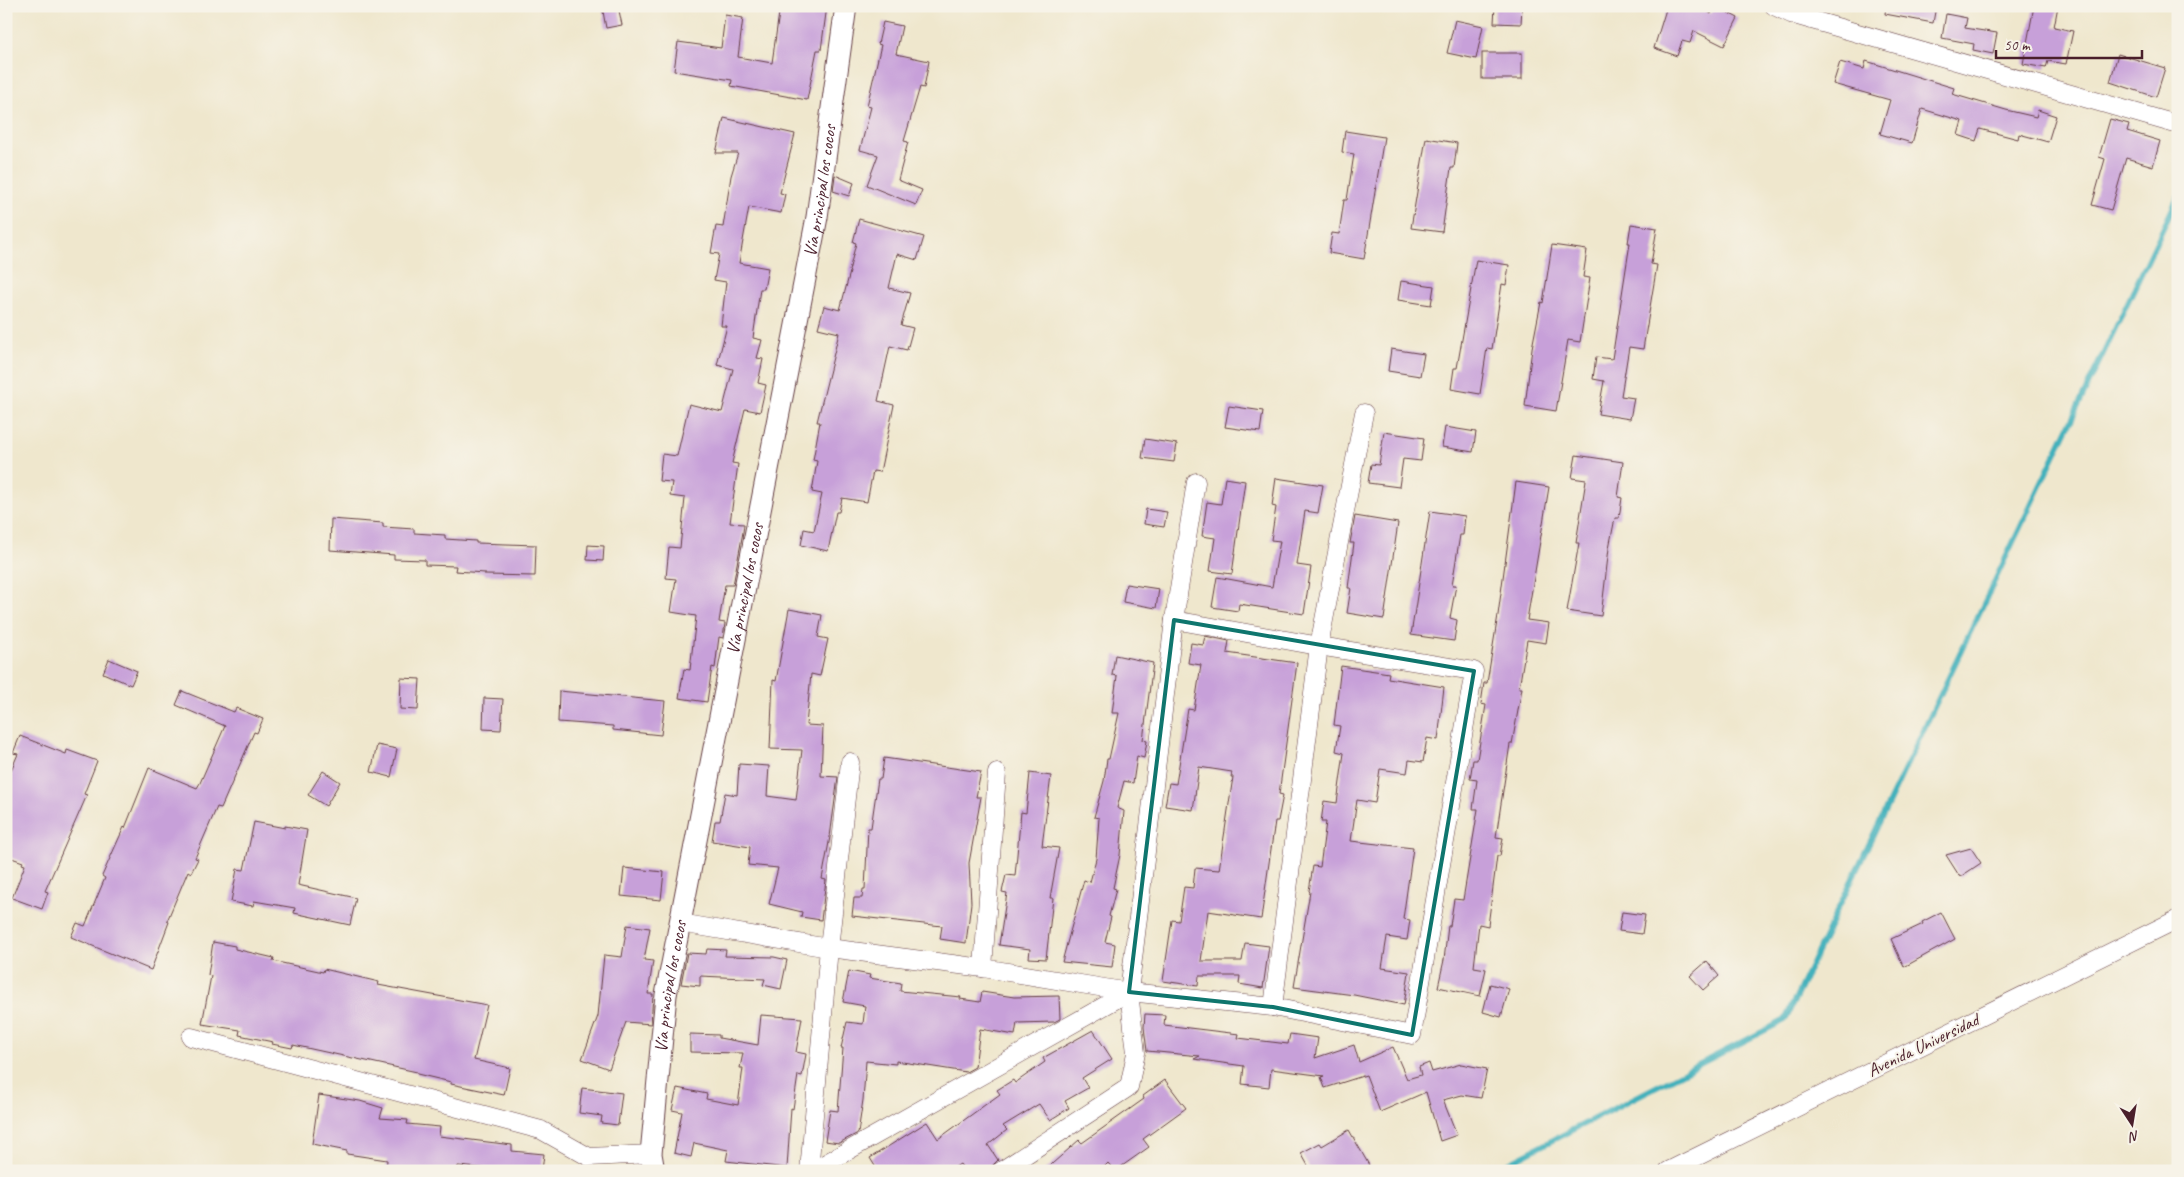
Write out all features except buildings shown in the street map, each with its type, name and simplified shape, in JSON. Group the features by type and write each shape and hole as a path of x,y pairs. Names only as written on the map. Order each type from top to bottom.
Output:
{"street":[{"name":"Vía principal los cocos","path":"653,1162 666,995 817,218 846,6"},
{"path":"1774,6 1791,14 2172,123"},
{"path":"1273,1007 1318,646 1364,413"},
{"path":"1001,1171 1129,1088 1136,1053 1129,992 1174,620 1196,482"},
{"path":"680,923 829,948 983,968 1129,992 1273,1007 1412,1034 1474,671 1174,620"},
{"path":"810,1171 829,948 850,762"},
{"path":"983,968 996,773"},
{"name":"Avenida Universidad","path":"1668,1171 2178,919"},
{"path":"810,1171 1129,992"},
{"path":"191,1037 541,1130 589,1157 653,1162"}],"highlighted area":[{"path":"1174,620 1474,671 1412,1035 1273,1007 1129,992"}],"waterway":[{"path":"1493,1171 1785,1020 2178,197"}]}
